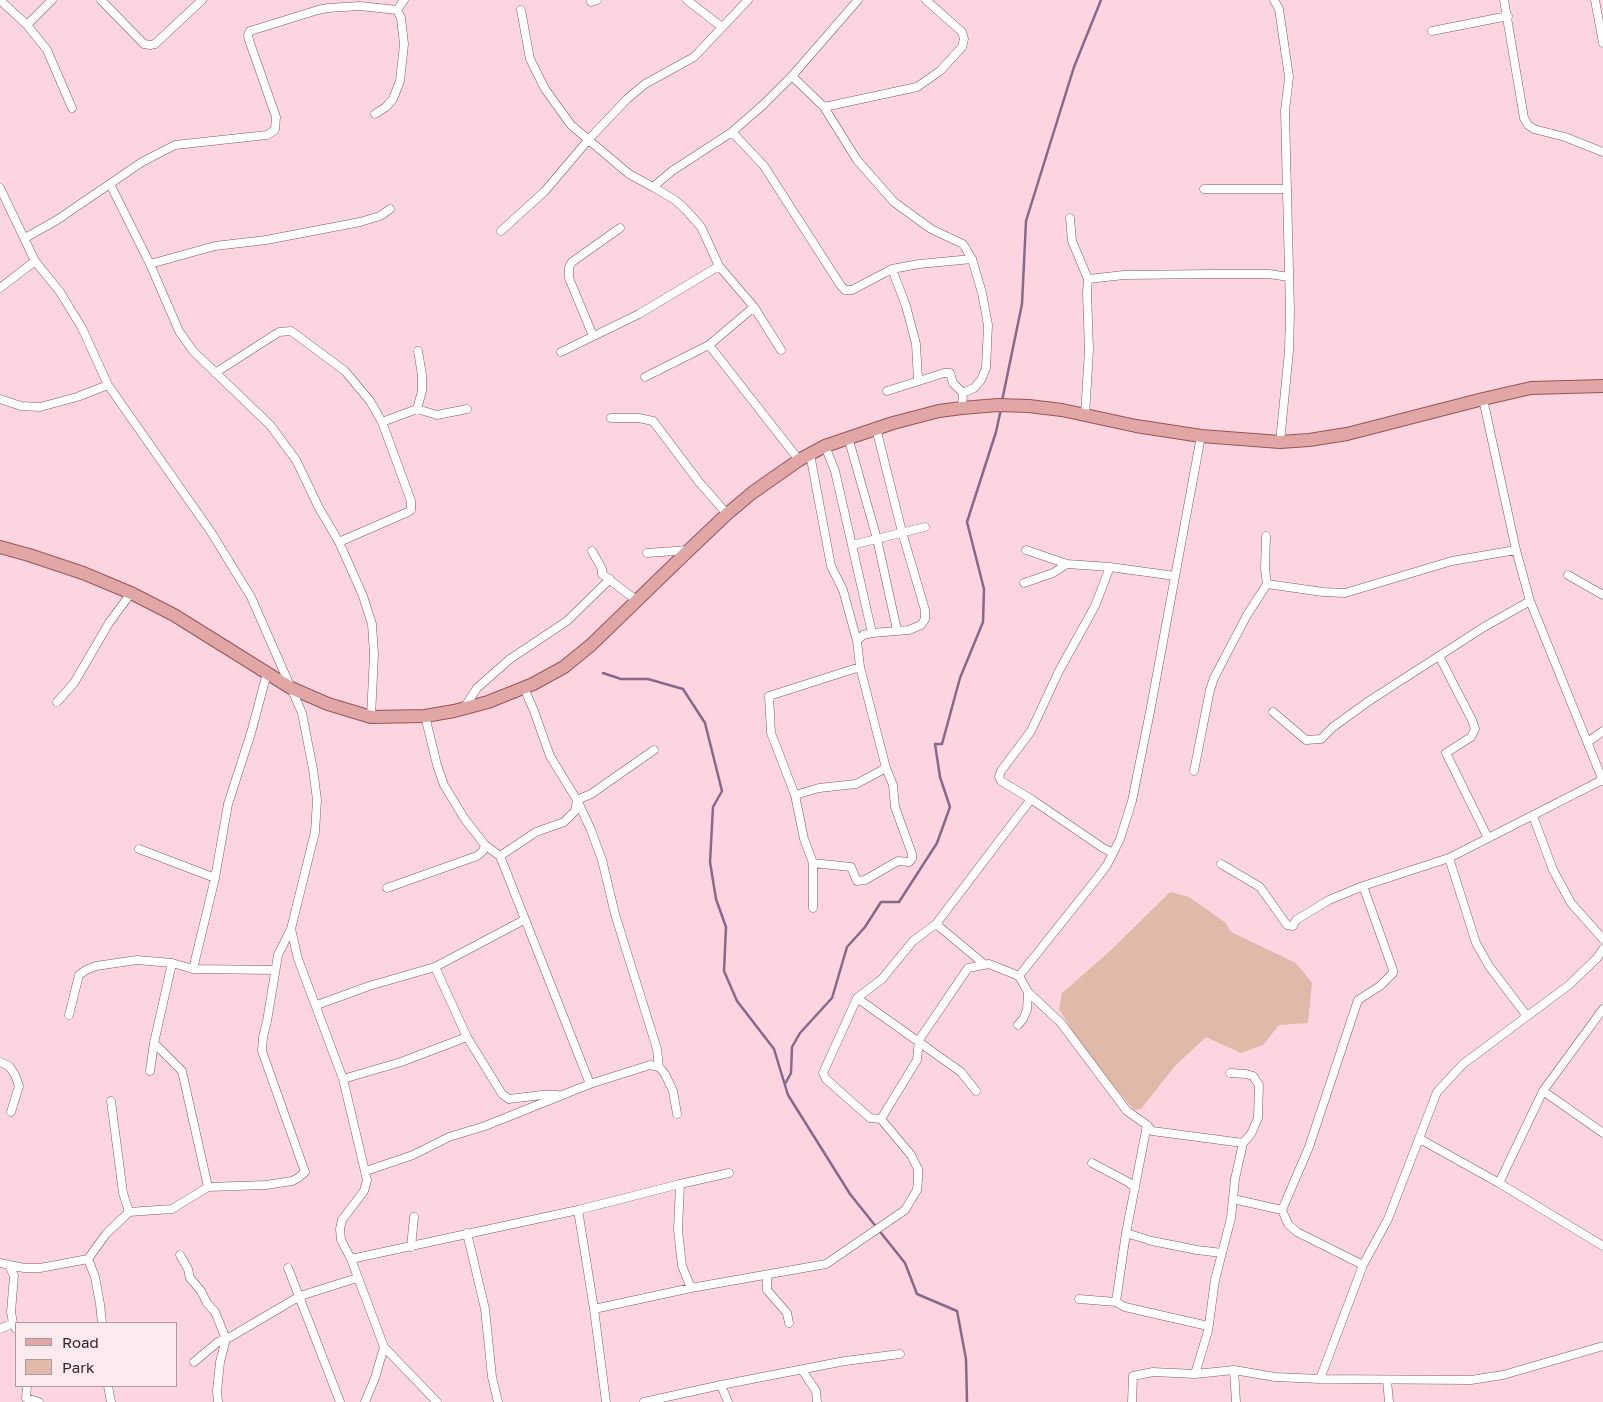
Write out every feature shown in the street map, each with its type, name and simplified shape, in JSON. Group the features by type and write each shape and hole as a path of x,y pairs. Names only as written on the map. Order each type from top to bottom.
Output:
{"main road":[{"path":"0,547 83,572 131,592 174,615 291,688 328,704 371,717 425,716 488,702 524,688 564,667 591,645 636,600 752,492 804,457 848,437 876,428 938,411 992,406 1016,406 1062,410 1136,426 1202,436 1280,442 1347,434 1483,398 1531,388 1603,386"}],"street":[{"path":"0,0 27,25 46,50 72,108"},
{"path":"27,25 52,0"},
{"path":"101,0 144,44 150,45 155,44 202,0"},
{"path":"397,10 404,0"},
{"path":"687,0 722,27"},
{"path":"501,231 545,191 589,139 627,99 645,84 694,57 748,0"},
{"path":"653,187 732,132 764,104 792,76 858,0"},
{"path":"824,107 917,88 940,71 962,47 964,39 962,32 926,0"},
{"path":"1274,0 1279,10 1289,78 1285,111 1290,311 1289,351 1280,442"},
{"path":"1504,0 1524,118 1528,125 1534,129 1565,137 1603,152"},
{"path":"1595,0 1603,43"},
{"path":"25,238 57,220 142,162 175,145 268,135 275,130 276,117 249,40 250,31 328,8 360,6 397,10"},
{"path":"375,114 386,107 393,99 400,81 404,44 401,18 397,10"},
{"path":"521,10 530,59 545,89 570,125 629,174 675,200 701,227 719,266 754,306 781,350"},
{"path":"1432,31 1508,16"},
{"path":"792,76 824,107 857,160 894,202 931,229 963,244 972,260 982,293 988,325 986,368 981,380 974,388 963,393"},
{"path":"732,132 764,166 845,290 852,290 892,269 919,264 972,260"},
{"path":"110,184 150,264 179,331 193,352 270,424 296,460 319,508 340,542 363,596 372,624 374,654 371,717"},
{"path":"0,188 25,238 34,261 60,292 82,328 108,385 211,532 251,597 302,712 317,800 315,832 291,929 278,955 267,1021 262,1037 262,1051 305,1172 298,1178 266,1185 208,1187 172,1209 129,1212 106,1234 88,1259 40,1268 24,1268 0,1264"},
{"path":"1204,189 1286,189"},
{"path":"150,264 215,246 266,240 343,226 380,216 390,209"},
{"path":"1070,218 1072,241 1088,279 1088,350 1085,415"},
{"path":"593,336 569,278 569,267 572,262 620,228"},
{"path":"0,288 34,261"},
{"path":"561,352 639,314 719,266"},
{"path":"892,269 906,306 916,344 918,380"},
{"path":"1088,279 1124,275 1214,274 1269,274 1289,277"},
{"path":"645,377 709,345 754,306"},
{"path":"215,373 279,332 291,331 345,371 370,401 382,422 411,501 411,510 340,542"},
{"path":"709,345 804,457 832,566 843,590 857,641 860,668 886,768 893,785 895,807 912,854 912,859 909,862 898,861 865,880 857,880 851,867 813,863"},
{"path":"417,409 422,391 422,375 418,351"},
{"path":"887,391 918,380 950,373 953,383 963,393 962,408"},
{"path":"0,399 21,406 40,407 77,397 108,385"},
{"path":"1221,864 1260,887 1287,925 1293,926 1296,920 1330,900 1363,886 1449,858 1603,780 1530,601 1516,550 1483,398"},
{"path":"382,422 417,409 437,415 467,409"},
{"path":"611,418 639,418 653,421 699,482 727,514"},
{"path":"857,641 863,635 910,630 921,625 925,610 902,532 876,428"},
{"path":"1019,976 1098,877 1120,839 1132,801 1202,436"},
{"path":"848,437 877,538 896,630"},
{"path":"826,446 835,471 872,633"},
{"path":"852,545 925,527"},
{"path":"1194,771 1212,684 1247,615 1267,584 1265,569 1266,536"},
{"path":"646,553 689,550"},
{"path":"1026,550 1067,564 1110,567 1175,576"},
{"path":"1267,584 1323,592 1345,593 1452,561 1516,550"},
{"path":"592,552 602,569 602,574 636,600"},
{"path":"1024,583 1054,573 1067,564"},
{"path":"1110,567 1095,606 1060,671 1031,731 1001,771 999,777 1001,781 1113,853"},
{"path":"1568,575 1603,595"},
{"path":"464,708 477,688 510,659 567,622 610,579"},
{"path":"57,702 74,683 109,623 131,592"},
{"path":"1273,712 1306,740 1320,739 1333,727 1369,701 1484,627 1530,601"},
{"path":"1439,656 1472,720 1474,729 1471,737 1446,753 1488,838"},
{"path":"813,908 813,863 804,839 795,794 771,733 770,696 860,668"},
{"path":"193,969 215,878 228,804 251,733 267,673"},
{"path":"524,688 550,756 576,800 591,830 602,860 615,914 657,1049 659,1067 665,1074 673,1091 676,1114"},
{"path":"425,716 444,785 464,818 485,845 500,856 590,1084"},
{"path":"1588,742 1603,731"},
{"path":"576,800 591,794 654,750"},
{"path":"795,794 819,788 856,784 886,768"},
{"path":"594,1309 691,1288 826,1264 905,1210 917,1190 918,1170 911,1155 881,1119 870,1118 826,1079 824,1073 857,998 882,979 913,941 936,924 1031,799"},
{"path":"500,856 536,832 564,822 575,811 576,800"},
{"path":"1533,816 1553,870 1571,903 1603,939"},
{"path":"387,888 477,856 485,845"},
{"path":"139,849 215,878"},
{"path":"1449,858 1476,943 1489,966 1528,1016"},
{"path":"1363,886 1393,974 1380,986 1358,1000 1308,1147 1282,1210 1288,1224 1297,1232 1363,1265"},
{"path":"317,1005 369,986 435,967 524,920"},
{"path":"936,924 984,964"},
{"path":"291,929 298,959 344,1078 366,1171 367,1180 364,1191 342,1220 340,1229 341,1240 351,1259 384,1347 437,1402"},
{"path":"1320,1379 1363,1265 1388,1219 1437,1092 1463,1064 1569,984 1597,958 1603,949"},
{"path":"69,1015 79,975 96,966 137,960 172,963 193,969 275,970"},
{"path":"150,1071 154,1043 172,963"},
{"path":"881,1119 917,1060 918,1043 968,968 990,964 1019,976 1028,992 1062,1023 1127,1111 1147,1124 1152,1131 1243,1143"},
{"path":"435,967 467,1037 505,1097 509,1099 561,1095"},
{"path":"1018,1025 1027,1010 1028,992"},
{"path":"857,998 961,1072 976,1091"},
{"path":"1499,1183 1543,1091 1603,1009"},
{"path":"344,1078 401,1062 467,1037"},
{"path":"154,1043 182,1071 208,1187"},
{"path":"0,1062 9,1066 19,1086 12,1112"},
{"path":"366,1171 413,1155 448,1137 485,1126 590,1084 650,1065 659,1067"},
{"path":"1195,1374 1208,1326 1215,1280 1231,1218 1235,1179 1243,1143 1251,1134 1258,1118 1259,1085 1252,1076 1230,1073"},
{"path":"1543,1091 1603,1133"},
{"path":"111,1101 123,1193 129,1212"},
{"path":"1116,1302 1126,1233 1147,1124"},
{"path":"1420,1138 1603,1246"},
{"path":"1092,1162 1128,1182 1135,1188"},
{"path":"351,1259 578,1210 729,1173"},
{"path":"680,1184 678,1230 682,1266 691,1288"},
{"path":"1232,1199 1282,1210"},
{"path":"578,1210 594,1309 606,1402"},
{"path":"412,1247 414,1217"},
{"path":"467,1233 485,1309 492,1377 498,1402"},
{"path":"1126,1233 1152,1241 1222,1253"},
{"path":"180,1255 190,1278 215,1312 226,1339 220,1362 217,1391 218,1402"},
{"path":"88,1259 95,1277 102,1322"},
{"path":"0,1329 14,1326 11,1312 14,1276 9,1265"},
{"path":"14,1287 24,1268"},
{"path":"288,1268 340,1402"},
{"path":"767,1275 766,1290 787,1313 789,1323"},
{"path":"194,1362 218,1342 300,1296 357,1278"},
{"path":"1080,1298 1116,1302 1125,1307 1208,1326"},
{"path":"1132,1402 1132,1376 1153,1372 1195,1374 1234,1370 1275,1377 1320,1379 1472,1380 1503,1375 1603,1346"},
{"path":"365,1402 375,1378 384,1347"},
{"path":"644,1402 845,1361 900,1354"},
{"path":"802,1370 816,1392 817,1402"},
{"path":"1234,1370 1236,1402"},
{"path":"1387,1380 1389,1402"},
{"path":"721,1385 728,1402"},
{"path":"27,1387 22,1400 38,1402"},
{"path":"108,1387 111,1402"}],"green space":[{"path":"1170,892 1189,897 1226,923 1231,932 1296,963 1312,983 1308,1023 1279,1025 1263,1045 1241,1053 1206,1037 1175,1066 1141,1109 1134,1110 1087,1054 1059,1009 1062,993 1110,951"}],"waterway":[{"path":"1002,401 1022,304 1026,221 1074,67 1101,0"},
{"path":"785,1084 791,1073 792,1047 800,1033 832,998 847,947 865,927 881,902 899,902 937,843 950,807 940,777 935,744 942,744 960,678 983,622 984,589 967,522 996,432 1001,409"},
{"path":"603,673 621,679 648,679 683,689 705,723 722,791 713,807 710,862 716,899 726,927 724,971 737,1001 774,1049 788,1095 850,1194 905,1263 917,1294 957,1311 966,1359 967,1402"}]}
